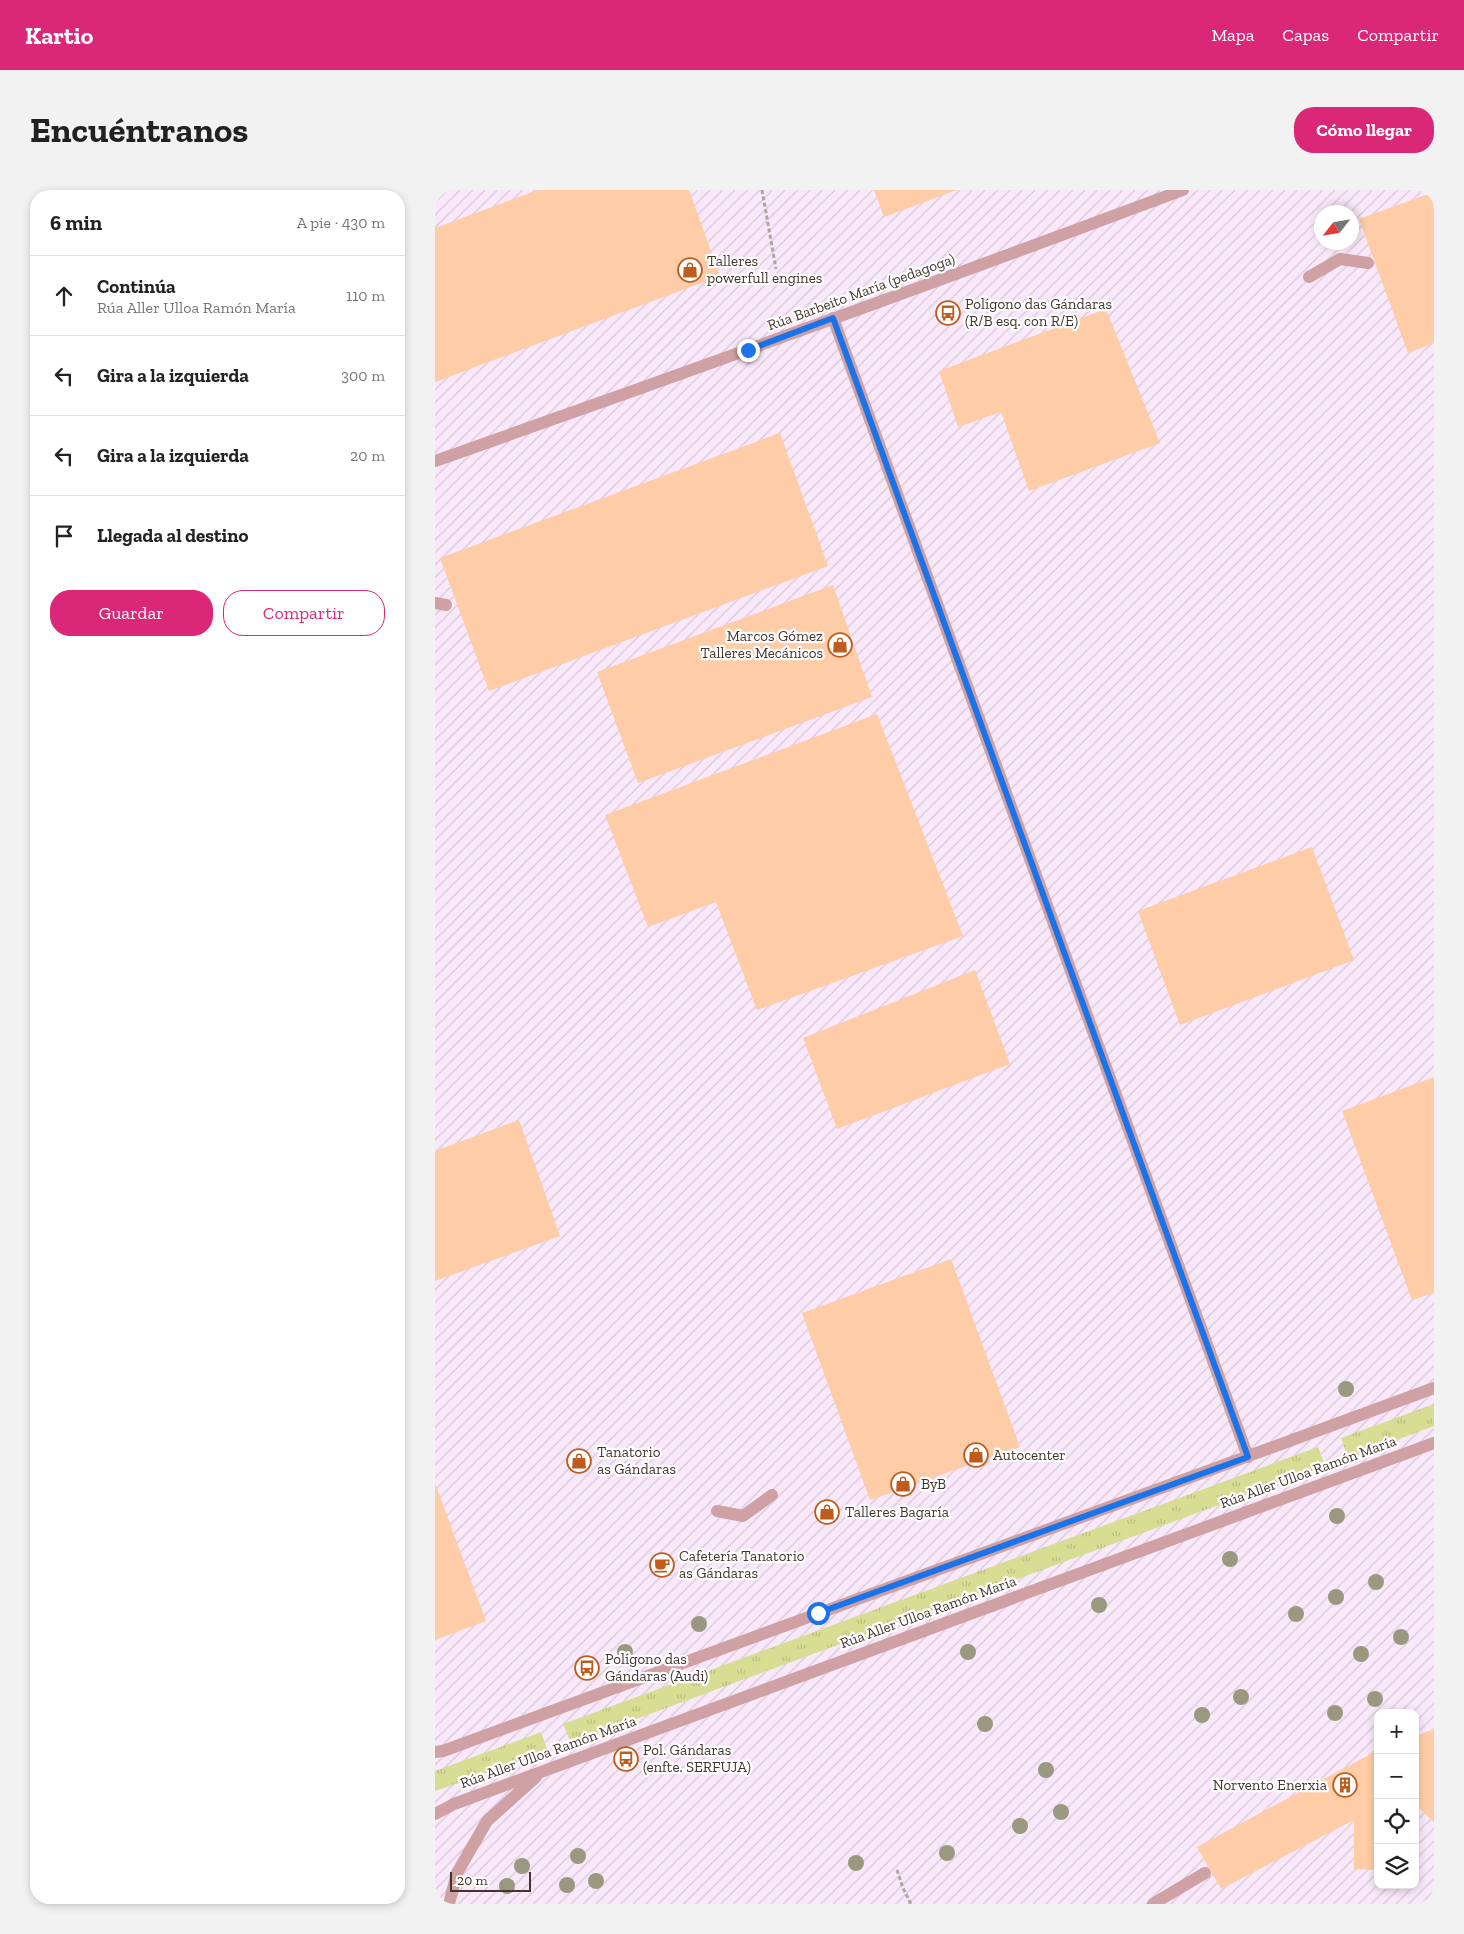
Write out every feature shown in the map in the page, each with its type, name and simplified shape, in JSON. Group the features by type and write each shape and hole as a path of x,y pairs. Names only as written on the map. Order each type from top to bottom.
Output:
{"street":[{"name":"Rúa Barbeito María (pedagoga)","path":"435,462 909,292 1183,190"},
{"path":"1309,277 1340,259 1368,263"},
{"path":"833,318 1248,1457"},
{"path":"435,1752 469,1742 1434,1388"},
{"name":"Rúa Aller Ulloa Ramón María","path":"435,1814 454,1804 1434,1443"},
{"path":"717,1510 743,1516 772,1495"},
{"path":"449,1904 457,1873 487,1821 541,1772"},
{"path":"1153,1904 1205,1873"}],"path":[{"path":"762,190 776,269"},
{"path":"897,1870 911,1904"}],"shaded area":[{"path":"435,190 1434,190 1434,1904 435,1904"}],"green space":[{"path":"1434,1404 1434,1426 1348,1458 1341,1438"},
{"path":"1318,1447 1325,1466 571,1743 563,1724"},
{"path":"541,1732 548,1752 435,1791 435,1771"}],"building":[{"path":"538,190 689,190 720,276 435,382 435,228"},
{"path":"874,190 957,190 884,217"},
{"path":"1434,192 1434,343 1408,353 1359,219"},
{"path":"1106,309 1160,443 1029,491 1001,412 958,427 939,371"},
{"path":"780,433 828,566 489,691 440,558"},
{"path":"833,585 872,697 638,783 597,672"},
{"path":"877,714 963,936 757,1010 716,902 648,927 605,815"},
{"path":"1312,847 1354,960 1180,1025 1138,911"},
{"path":"975,970 1010,1064 837,1129 803,1038"},
{"path":"1434,1077 1434,1293 1412,1300 1342,1111"},
{"path":"519,1120 560,1236 435,1281 435,1151"},
{"path":"951,1259 1020,1447 870,1500 802,1313"},
{"path":"435,1483 486,1621 435,1640"},
{"path":"1434,1729 1434,1822 1419,1808 1419,1735"},
{"name":"Norvento Enerxia","path":"1374,1752 1374,1870 1354,1869 1354,1820 1221,1889 1197,1847"}],"place":[{"name":"Talleres powerfull engines","path":"690,270"},
{"name":"Polígono das Gándaras (R/B esq. con R/E)","path":"948,313"},
{"name":"Marcos Gómez Talleres Mecánicos","path":"840,645"},
{"name":"Autocenter","path":"976,1455"},
{"name":"Tanatorio as Gándaras","path":"579,1461"},
{"name":"ByB","path":"903,1484"},
{"name":"Talleres Bagaría","path":"827,1512"},
{"name":"Cafetería Tanatorio as Gándaras","path":"662,1565"},
{"name":"Polígono das Gándaras (Audi)","path":"587,1668"},
{"name":"Pol. Gándaras (enfte. SERFUJA)","path":"626,1759"},
{"name":"Norvento Enerxia","path":"1345,1785"}],"route":[{"path":"748,350 833,318 1248,1457 818,1613"}]}
